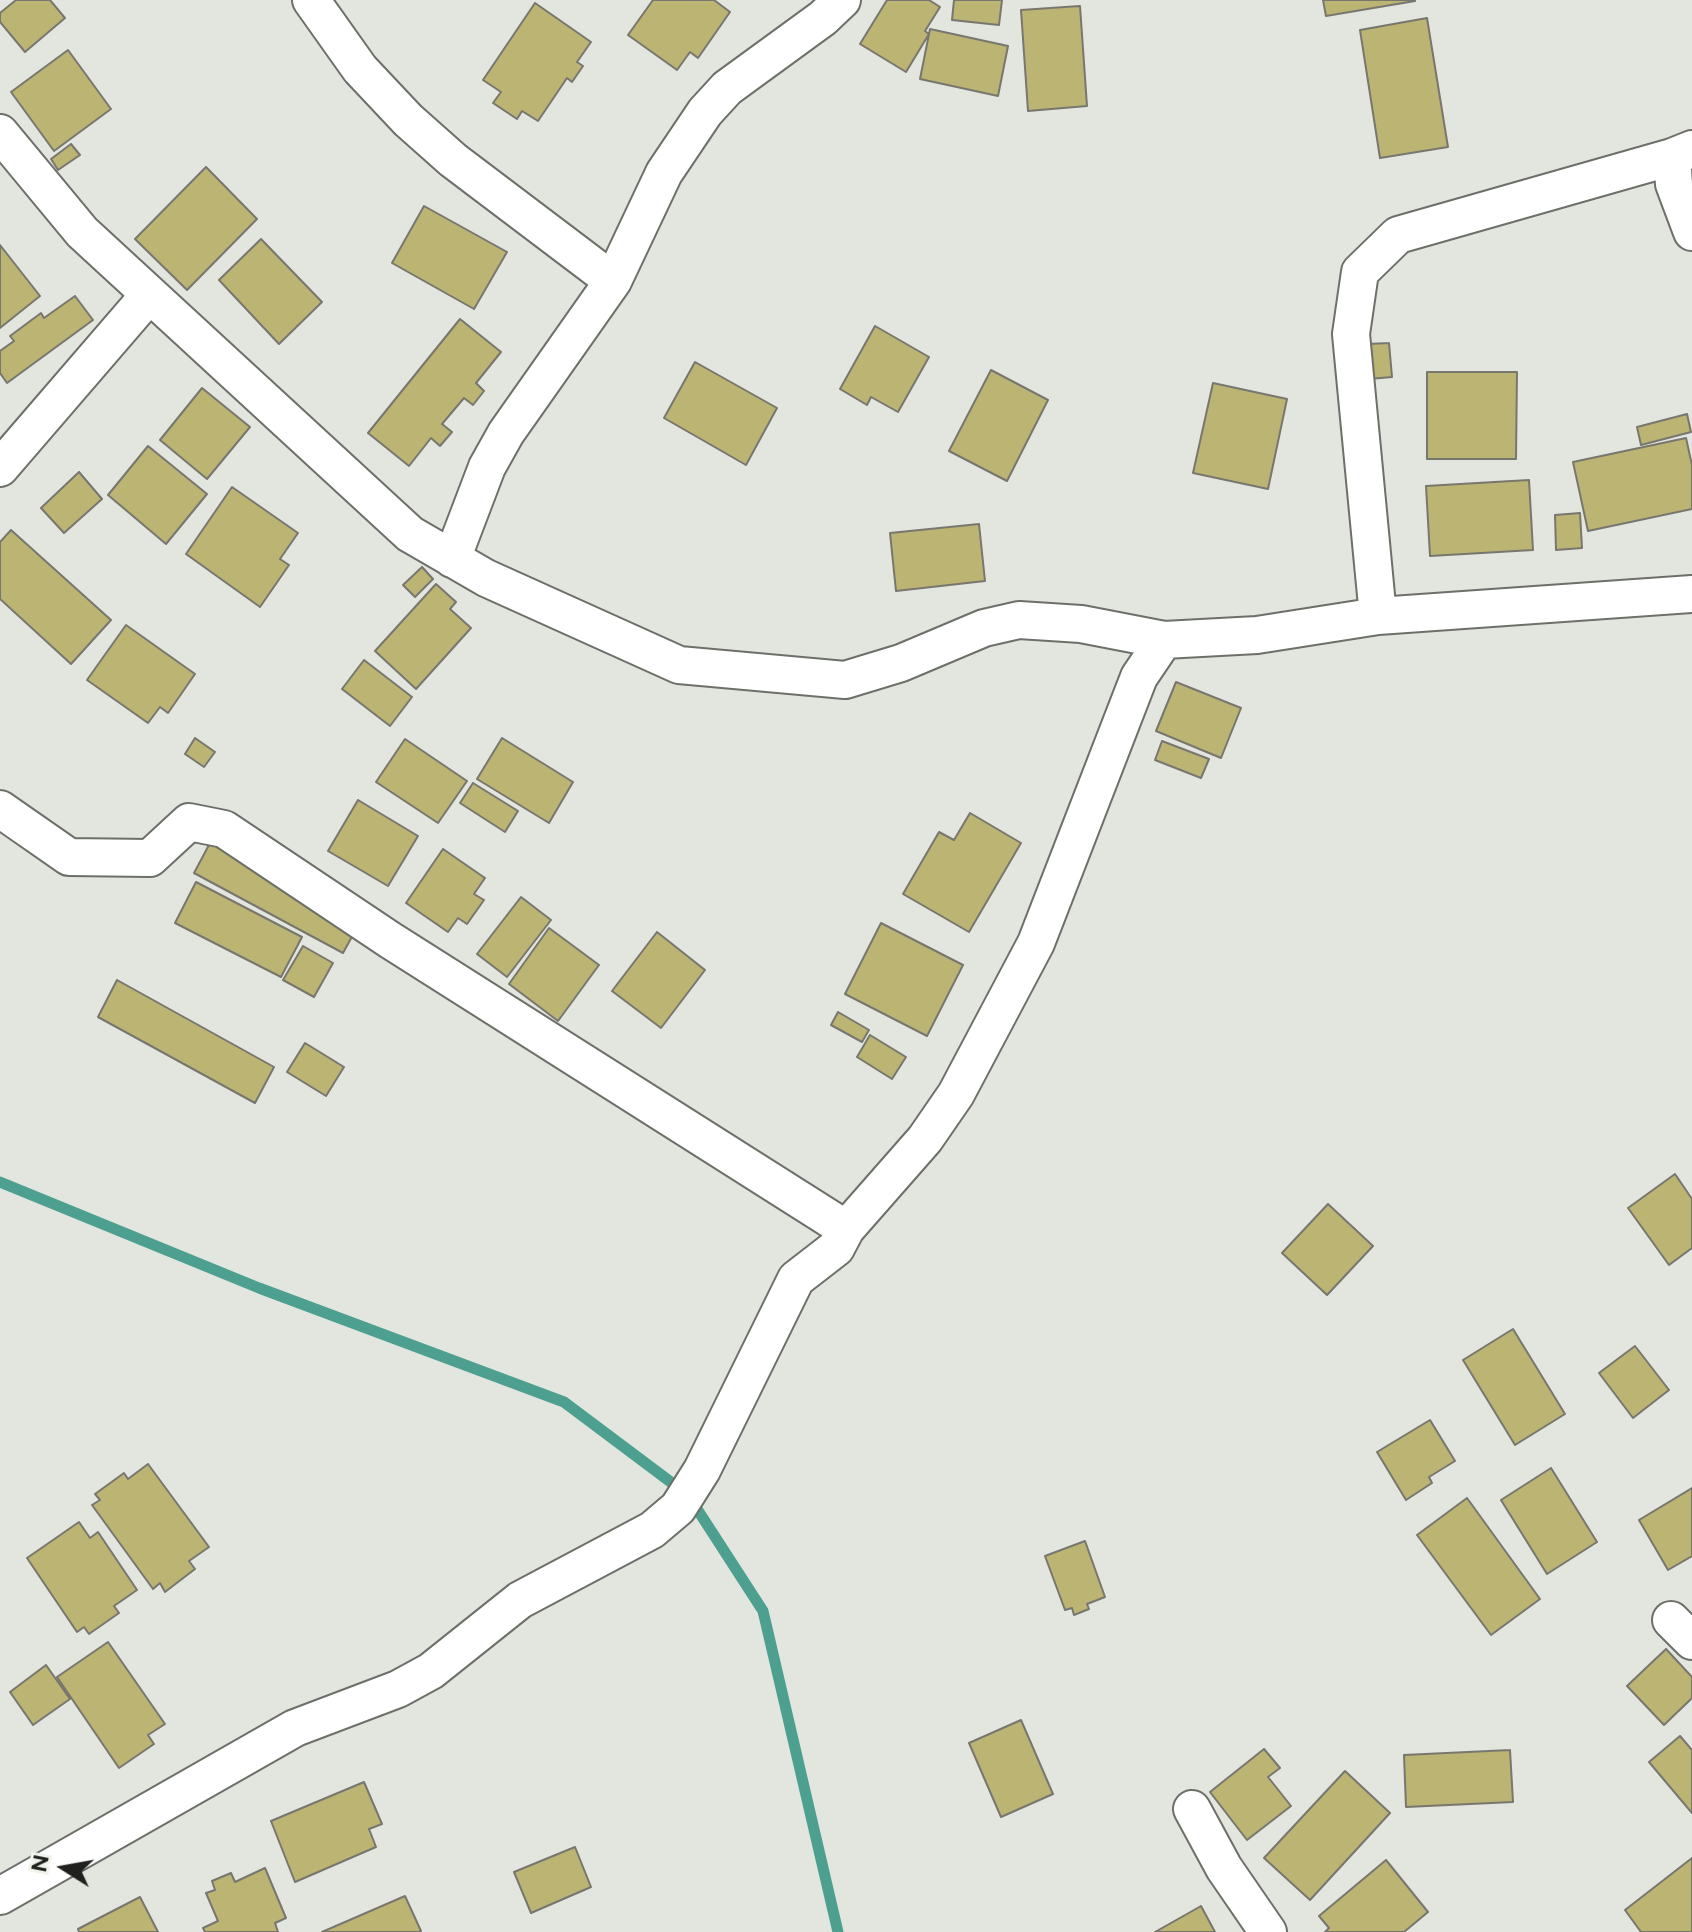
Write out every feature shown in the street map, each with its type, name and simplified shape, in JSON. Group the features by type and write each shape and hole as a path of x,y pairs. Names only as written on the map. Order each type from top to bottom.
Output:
{"street":[{"path":"311,0 360,69 408,120 453,160 613,281"},
{"path":"452,559 487,467 506,433 613,281 664,173 705,112 727,88 823,18 842,0"},
{"path":"0,133 82,232 410,534 452,559 679,665 845,680 901,663 984,628 1019,620 1081,624 1164,640 1257,635 1378,616 1692,594"},
{"path":"1682,153 1674,184 1692,232"},
{"path":"1378,616 1351,334 1360,272 1398,235 1682,153"},
{"path":"0,468 149,295"},
{"path":"0,1896 295,1728 409,1683 431,1671 520,1600 652,1530 678,1508 702,1470 796,1279 836,1248 846,1229 925,1139 963,1080 1036,943 1139,677 1164,640"},
{"path":"0,809 69,857 150,858 189,822 224,829 390,940 846,1229"},
{"path":"1192,1809 1224,1868 1268,1932"}],"building":[{"path":"16,0 50,0 65,18 25,52 0,22 0,13"},
{"path":"653,0 714,0 730,12 698,58 690,52 677,70 628,35"},
{"path":"887,0 929,0 940,7 925,31 929,34 906,72 860,44"},
{"path":"954,0 1002,0 999,25 952,20"},
{"path":"1323,0 1415,0 1415,1 1326,16"},
{"path":"535,3 591,42 577,62 583,66 572,82 567,78 538,121 522,111 517,119 493,103 501,92 483,80"},
{"path":"1080,6 1087,106 1028,111 1021,10"},
{"path":"1427,18 1448,147 1380,158 1360,30"},
{"path":"930,29 1008,46 998,96 920,79"},
{"path":"68,50 111,109 54,151 11,92"},
{"path":"71,144 80,155 58,170 51,159"},
{"path":"206,167 257,219 187,290 135,239"},
{"path":"424,206 507,252 474,309 392,263"},
{"path":"261,239 322,302 279,344 219,280"},
{"path":"0,245 40,296 0,328"},
{"path":"75,296 93,320 7,383 0,373 0,351 14,341 10,336 41,313 44,318"},
{"path":"460,319 501,352 476,383 484,391 473,405 464,398 442,424 452,432 440,446 431,438 409,466 368,433"},
{"path":"875,326 929,357 898,412 871,397 867,405 840,389"},
{"path":"1389,343 1392,377 1369,379 1367,344"},
{"path":"695,362 777,408 746,465 664,418"},
{"path":"991,370 1048,400 1007,481 949,451"},
{"path":"1427,372 1517,372 1516,459 1427,459"},
{"path":"1213,383 1287,399 1268,489 1193,473"},
{"path":"202,388 250,427 207,479 160,440"},
{"path":"1687,414 1691,432 1641,445 1637,427"},
{"path":"1686,438 1692,465 1692,509 1588,531 1573,462"},
{"path":"148,446 207,494 166,544 108,495"},
{"path":"79,472 102,499 64,533 41,508"},
{"path":"1529,480 1533,550 1430,556 1426,486"},
{"path":"232,487 298,533 280,559 289,565 260,607 186,554"},
{"path":"1580,513 1582,548 1556,550 1555,515"},
{"path":"979,524 985,581 896,591 890,533"},
{"path":"11,530 111,620 71,664 0,599 0,542"},
{"path":"422,567 433,579 415,597 403,585"},
{"path":"436,584 456,602 450,609 471,628 416,689 375,651"},
{"path":"126,625 195,674 168,713 160,707 148,723 87,680"},
{"path":"364,660 412,697 390,726 342,689"},
{"path":"1176,682 1241,708 1221,758 1156,731"},
{"path":"195,738 215,752 204,767 185,754"},
{"path":"502,738 573,782 549,823 477,779"},
{"path":"405,739 467,781 438,823 376,782"},
{"path":"1162,741 1209,759 1201,778 1155,760"},
{"path":"473,783 518,811 505,832 460,803"},
{"path":"358,800 418,836 388,886 328,851"},
{"path":"970,813 1021,843 969,932 903,894 939,832 954,840"},
{"path":"210,843 360,922 343,953 194,873"},
{"path":"443,849 485,878 474,894 484,900 467,924 458,918 448,932 406,903"},
{"path":"196,882 302,937 281,977 175,923"},
{"path":"521,897 551,920 507,977 477,954"},
{"path":"881,923 963,965 927,1036 845,994"},
{"path":"549,928 599,965 558,1021 509,984"},
{"path":"657,932 705,970 661,1028 612,991"},
{"path":"303,946 333,963 314,997 283,980"},
{"path":"117,980 274,1067 255,1103 98,1017"},
{"path":"838,1012 869,1030 862,1042 831,1025"},
{"path":"870,1035 906,1057 892,1079 857,1057"},
{"path":"305,1043 344,1067 326,1096 287,1072"},
{"path":"1675,1174 1692,1199 1692,1248 1669,1265 1628,1208"},
{"path":"1328,1204 1373,1246 1327,1295 1282,1253"},
{"path":"1513,1329 1565,1414 1515,1445 1463,1360"},
{"path":"1635,1346 1669,1390 1633,1418 1599,1373"},
{"path":"1430,1420 1455,1461 1429,1477 1432,1483 1406,1500 1377,1452"},
{"path":"148,1464 209,1547 189,1561 195,1569 165,1592 160,1583 153,1589 92,1505 100,1500 95,1494 124,1473 128,1479"},
{"path":"1551,1468 1597,1542 1547,1574 1501,1500"},
{"path":"1692,1488 1692,1556 1668,1570 1639,1520"},
{"path":"1467,1498 1540,1599 1491,1635 1417,1535"},
{"path":"79,1522 90,1538 98,1532 137,1590 114,1606 119,1613 89,1634 84,1627 77,1632 27,1558"},
{"path":"1085,1541 1105,1597 1087,1604 1089,1609 1074,1615 1072,1608 1065,1610 1045,1556"},
{"path":"108,1642 165,1724 148,1735 154,1744 119,1768 57,1677"},
{"path":"1666,1649 1692,1677 1692,1698 1664,1725 1627,1686"},
{"path":"46,1665 70,1699 33,1725 10,1692"},
{"path":"1021,1720 1053,1794 1001,1817 969,1743"},
{"path":"1680,1736 1692,1750 1692,1813 1649,1762"},
{"path":"1264,1749 1280,1768 1268,1777 1291,1806 1247,1840 1210,1792"},
{"path":"1510,1750 1513,1802 1406,1807 1404,1755"},
{"path":"1345,1771 1390,1813 1310,1900 1264,1858"},
{"path":"364,1782 382,1824 369,1829 376,1847 295,1882 271,1821"},
{"path":"575,1847 591,1887 531,1913 514,1872"},
{"path":"1692,1858 1692,1932 1641,1932 1625,1910"},
{"path":"1386,1860 1428,1912 1404,1932 1325,1932 1329,1928 1319,1916"},
{"path":"265,1868 286,1918 275,1923 278,1932 205,1932 203,1928 218,1921 206,1893 215,1890 212,1881 231,1873 235,1882"},
{"path":"405,1896 421,1931 322,1932"},
{"path":"140,1897 158,1932 79,1932 78,1929"},
{"path":"1201,1906 1215,1932 1155,1932"}],"waterway":[{"path":"0,1182 259,1288 564,1402 688,1495 763,1611 838,1932"}]}
